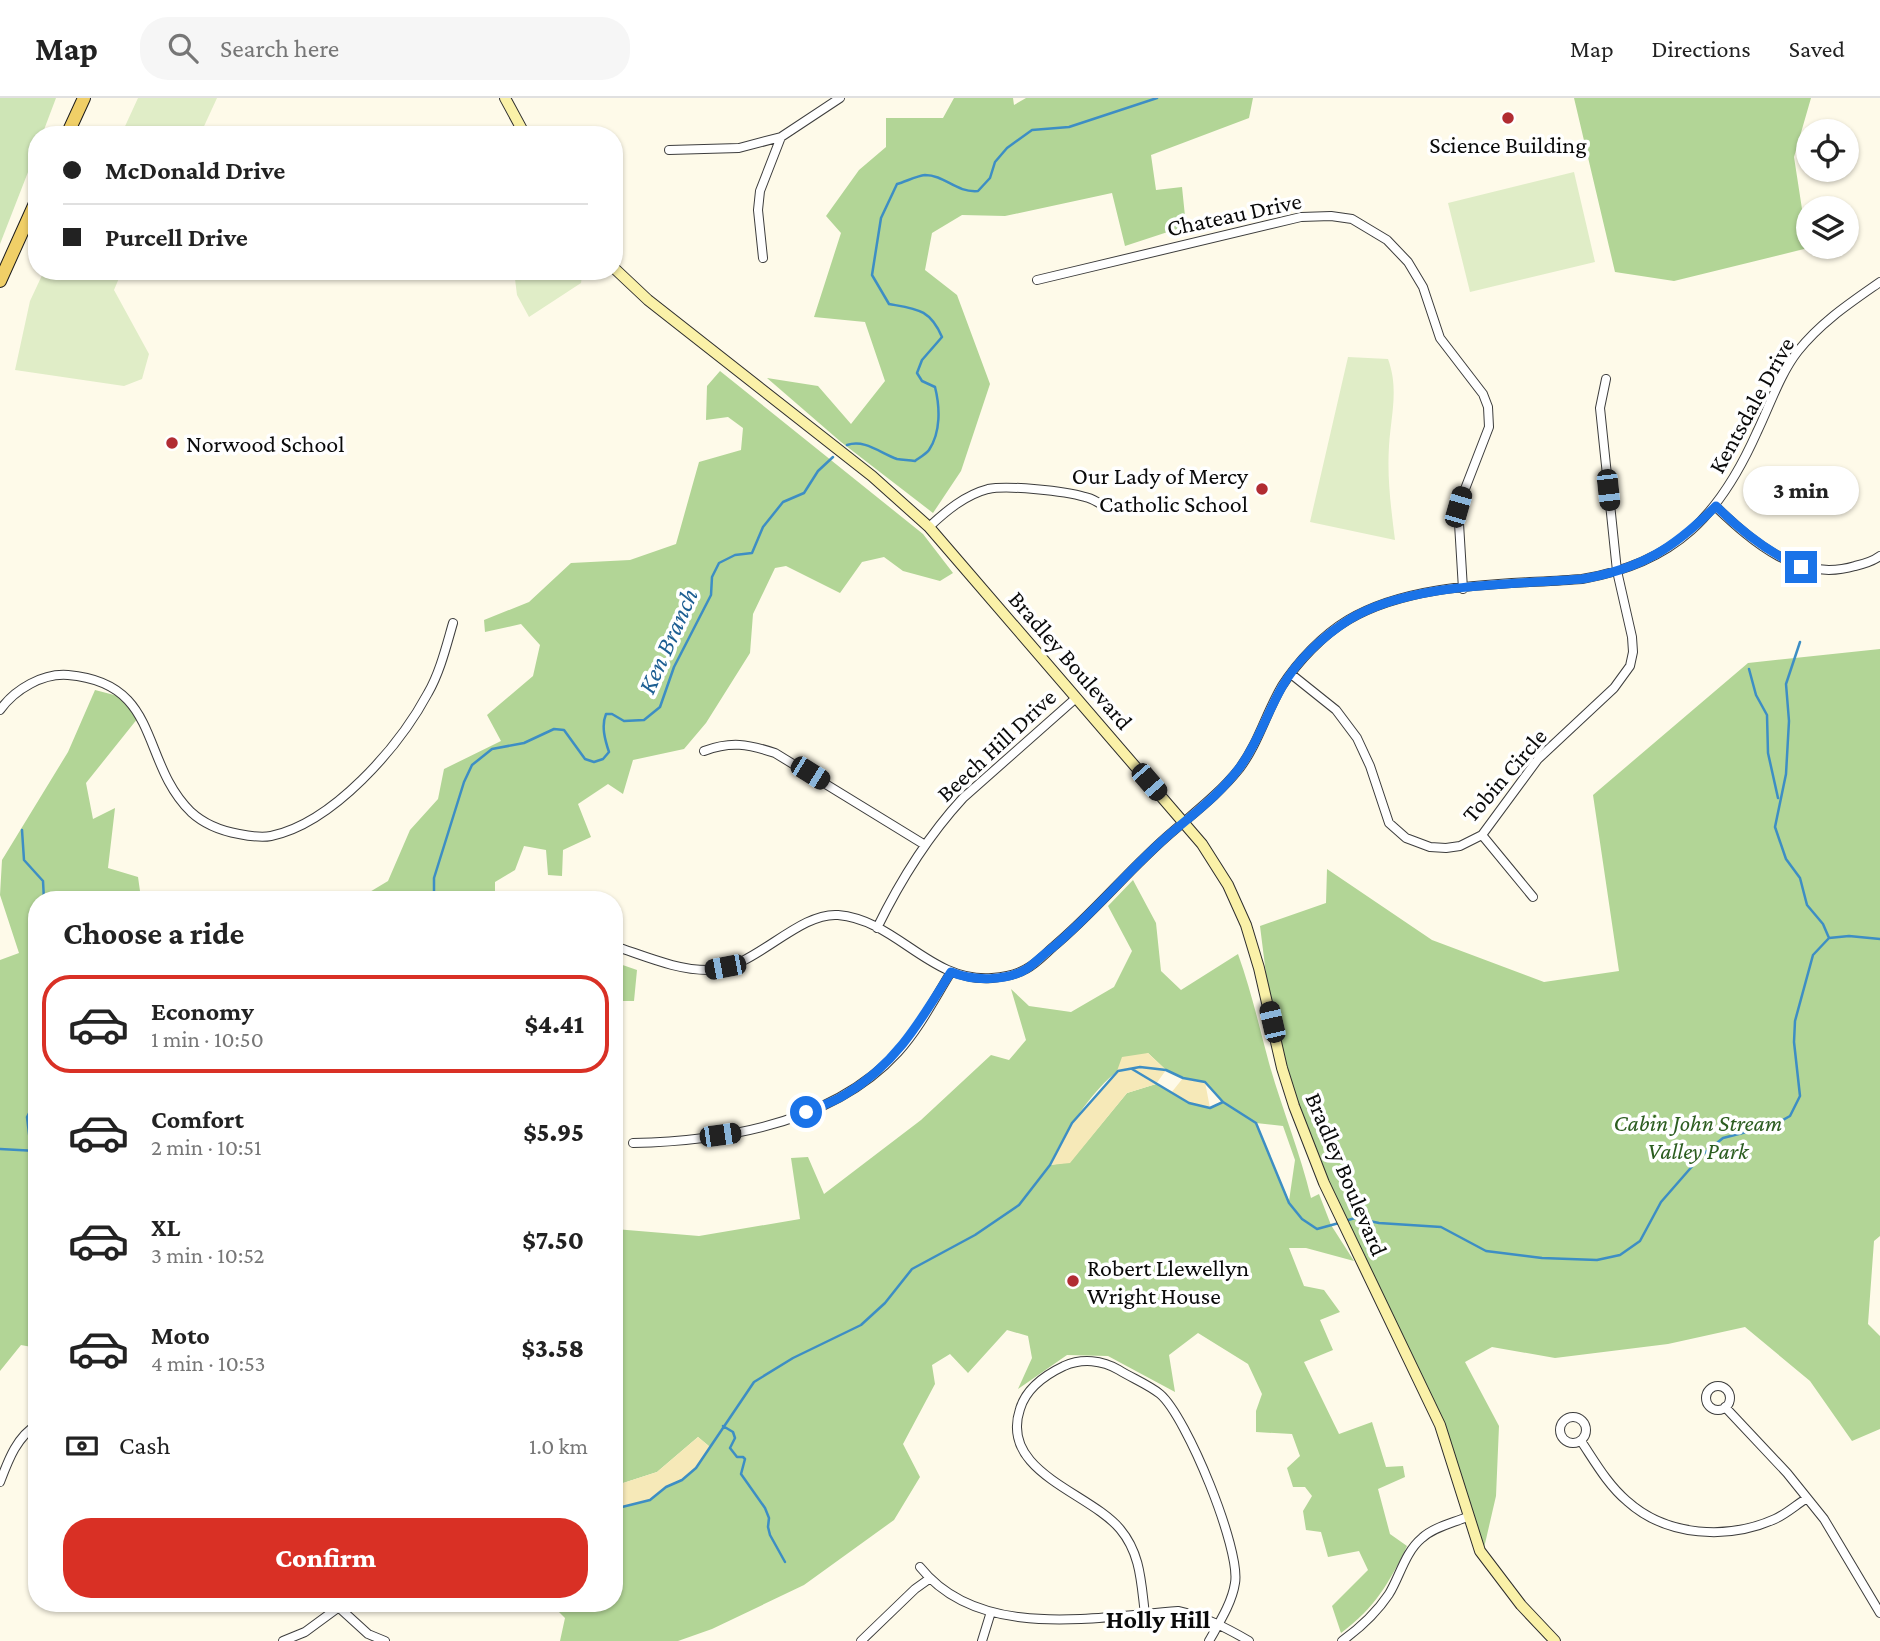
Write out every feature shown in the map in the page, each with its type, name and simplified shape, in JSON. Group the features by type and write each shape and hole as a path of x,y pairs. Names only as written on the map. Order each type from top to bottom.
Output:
{"main road":[{"path":"71,126 84,98"},
{"path":"505,98 520,126"},
{"path":"0,281 28,219"},
{"name":"Bradley Boulevard","path":"623,276 648,300 872,476 929,527 1185,823 1228,885 1246,925 1259,968 1282,1068 1294,1106 1324,1183 1440,1425 1479,1551 1521,1605 1555,1641"}],"street":[{"path":"669,150 739,148 781,137 840,98"},
{"path":"763,258 758,210 760,191 781,137"},
{"name":"Chateau Drive","path":"1037,280 1301,217 1331,216 1352,219 1387,240 1408,262 1423,287 1440,338 1483,394 1488,407 1489,427 1458,507 1464,589"},
{"name":"Kentsdale Drive","path":"623,949 685,968 711,970 743,960 803,925 824,916 836,915 855,918 877,928 937,966 963,977 1008,976 1027,969 1070,933 1171,833 1215,797 1240,767 1291,674 1328,635 1362,613 1415,593 1582,579 1617,571 1666,550 1691,531 1716,506 1742,466 1782,378 1797,352 1824,323 1880,282"},
{"name":"Tobin Circle","path":"1291,674 1336,710 1356,738 1370,766 1389,823 1406,838 1430,847 1446,848 1460,846 1482,835 1538,759 1614,688 1630,666 1632,637 1617,571 1600,408 1606,379"},
{"path":"929,527 967,497 989,489 1014,488 1062,493 1087,497 1105,506"},
{"path":"1716,506 1736,526 1780,558 1801,567 1846,569 1874,561 1880,556"},
{"path":"0,710 22,689 43,678 59,674 80,676 115,688 133,704 144,720 162,770 192,813 229,832 268,836 291,830 331,806 361,782 389,752 429,692 453,623"},
{"name":"Beech Hill Drive","path":"877,928 890,901 925,845 963,797 1076,698"},
{"path":"704,751 724,744 752,746 775,753 925,845"},
{"path":"1482,835 1533,897"},
{"path":"634,1143 667,1142 742,1132 806,1112 844,1096 876,1073 900,1050 951,972"},
{"path":"1145,1614 1139,1566 1131,1544 1119,1527 1036,1467 1021,1448 1016,1420 1023,1400 1039,1382 1055,1370 1073,1362 1090,1361 1116,1368 1160,1394 1179,1416 1232,1547 1236,1566 1235,1584 1209,1641"},
{"path":"1725,1407 1824,1519 1880,1613"},
{"path":"0,1482 19,1441 28,1431"},
{"path":"1581,1441 1607,1479 1628,1502 1651,1517 1687,1530 1716,1533 1745,1529 1776,1518 1807,1498"},
{"path":"1342,1641 1379,1608 1412,1549 1421,1539 1467,1517"},
{"path":"920,1567 929,1579 956,1599 990,1615 1039,1622 1178,1611 1219,1623 1249,1641"},
{"path":"861,1641 929,1579"},
{"path":"283,1641 305,1633 329,1612"},
{"path":"344,1612 368,1634 385,1641"},
{"path":"982,1641 990,1615"}],"green space":[{"path":"0,98 56,98 45,126 28,126 28,172 0,244"},
{"path":"138,98 217,98 204,126 125,126"},
{"path":"954,98 1013,98 1014,105 1026,98 1253,98 1249,118 1151,155 1156,190 1182,187 1186,226 1125,246 1112,193 1005,216 962,215 932,233 925,270 957,295 990,384 961,471 933,513 841,442 767,378 818,386 851,424 885,381 865,322 814,317 841,233 826,216 859,170 886,147 886,118 943,118"},
{"path":"1574,98 1811,98 1805,119 1796,119 1794,157 1800,196 1796,196 1796,251 1674,281 1615,272"},
{"path":"1574,172 1595,262 1470,292 1448,203"},
{"path":"40,280 118,280 114,290 149,354 142,379 124,386 15,370 30,301"},
{"path":"515,280 581,280 581,283 529,317 517,295"},
{"path":"1348,357 1388,359 1391,370 1394,392 1389,470 1395,540 1310,522"},
{"path":"720,371 923,534 953,573 940,581 903,571 884,557 862,562 840,593 786,566 775,568 753,614 750,653 706,723 684,749 633,760 623,794 608,784 578,804 591,837 563,850 562,876 548,875 546,850 524,846 515,870 495,882 495,891 371,891 388,881 410,830 438,799 444,769 501,741 487,715 533,676 540,645 521,624 485,632 484,620 529,602 571,563 630,560 676,544 699,462 741,450 743,428 728,417 706,420 707,386"},
{"name":"Cabin John Stream Valley Park","path":"1880,649 1880,1236 1874,1241 1868,1324 1880,1336 1880,1429 1852,1441 1810,1381 1745,1327 1668,1344 1555,1358 1492,1347 1465,1362 1499,1426 1496,1496 1484,1548 1454,1455 1324,1183 1272,1022 1260,926 1326,903 1327,869 1432,940 1544,982 1619,971 1593,795 1748,663"},
{"path":"95,690 118,696 138,718 86,783 93,819 115,808 108,868 138,877 140,891 28,891 28,1346 21,1345 0,1371 0,960 19,953 0,895 2,860 68,752"},
{"path":"1133,880 1156,923 1161,971 1181,990 1238,954 1311,1198 1319,1194 1331,1225 1354,1261 1306,1248 1289,1248 1304,1286 1324,1290 1340,1312 1320,1320 1333,1350 1304,1362 1339,1434 1372,1422 1386,1467 1403,1466 1405,1477 1378,1489 1390,1534 1407,1546 1394,1572 1372,1604 1341,1633 1332,1606 1368,1570 1359,1551 1328,1557 1321,1532 1306,1530 1303,1511 1312,1496 1305,1487 1293,1487 1287,1468 1300,1456 1292,1434 1256,1432 1256,1411 1262,1394 1248,1364 1198,1333 1169,1355 1175,1392 1108,1356 1067,1355 1018,1389 1032,1358 1028,1336 1007,1330 968,1373 950,1354 932,1365 935,1384 903,1444 920,1477 894,1520 804,1585 712,1629 678,1641 560,1641 565,1618 559,1612 623,1612 623,1507 650,1500 666,1487 682,1480 696,1468 710,1447 698,1437 657,1472 623,1483 623,1230 699,1236 800,1219 791,1158 808,1157 824,1194 921,1120 991,1055 1009,1060 1026,1040 1011,989 1029,1006 1071,1012 1114,987 1132,951 1108,906","holes":["1148,1053 1166,1070 1183,1078 1205,1082 1222,1102 1210,1108 1189,1103 1156,1084 1127,1093 1070,1162 1050,1165 1070,1127 1099,1089 1119,1070","1256,1123 1283,1126 1295,1160 1289,1201"]},
{"path":"623,965 637,970 634,1001 623,1001"}],"sand":[{"path":"1148,1053 1166,1070 1156,1084 1127,1093 1070,1163 1050,1165 1072,1123 1117,1071 1122,1057"},
{"path":"1183,1078 1205,1082 1210,1108 1189,1103 1171,1093"},
{"path":"698,1437 710,1447 696,1468 682,1480 666,1487 650,1500 623,1507 623,1483 657,1472"}],"waterway":[{"name":"Ken Branch","path":"847,445 866,445 897,459 915,461 929,450 936,435 938,403 935,387 922,381 917,373 922,360 942,337 933,321 922,312 889,304 872,275 881,218 897,184 925,175 963,189 978,191 990,178 995,162 1007,148 1032,130 1069,127 1157,98"},
{"name":"Ken Branch","path":"434,891 434,878 464,782 472,765 492,749 524,743 554,729 564,730 585,759 594,762 603,759 609,752 604,728 606,714 612,714 624,721 644,720 660,707 674,667 711,595 712,577 719,563 735,555 752,553 763,527 783,502 804,493 818,471 833,457"},
{"path":"1800,642 1786,684 1789,721 1786,774 1775,827 1786,859 1800,878 1807,905 1823,924 1829,938"},
{"path":"1749,669 1756,695 1767,715 1768,753 1778,798"},
{"path":"22,830 24,860 43,881 44,891"},
{"path":"1345,1221 1355,1218 1379,1223 1441,1227 1486,1251 1542,1258 1597,1260 1620,1255 1640,1241 1661,1202 1702,1155 1723,1138 1774,1125 1790,1116 1800,1096 1794,1042 1795,1021 1813,955 1829,938 1849,936 1880,939"},
{"path":"623,1507 650,1500 696,1468 754,1382 793,1358 861,1325 885,1303 912,1269 975,1235 1019,1205 1050,1165 1072,1123 1118,1071 1140,1067 1166,1070 1183,1078 1205,1082 1223,1102 1256,1123 1289,1203 1302,1219 1317,1229 1339,1223"},
{"path":"1132,1069 1189,1103 1210,1108 1223,1102"},
{"path":"28,1115 28,1125"},
{"path":"0,1149 28,1151"},
{"path":"723,1426 733,1432 735,1438 730,1448 737,1457 745,1459 741,1474 765,1508 769,1518 770,1535 785,1562"}],"place":[{"name":"Science Building","path":"1508,118"},
{"name":"Norwood School","path":"172,443"},
{"name":"Our Lady of Mercy Catholic School","path":"1262,489"},
{"name":"Robert Llewellyn Wright House","path":"1073,1281"}],"district":[{"name":"Holly Hill","path":"1158,1619"}],"route":[{"path":"806,1112 844,1096 876,1073 900,1050 951,972 963,977 1008,976 1027,969 1070,933 1171,833 1215,797 1252,748 1291,674 1312,650 1345,622 1382,604 1415,593 1606,575 1666,550 1691,531 1716,506 1736,526 1780,558 1801,567"}]}
